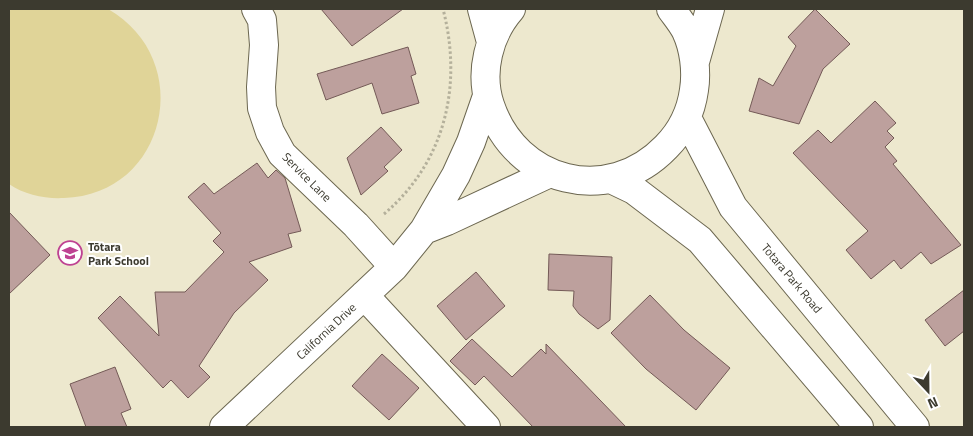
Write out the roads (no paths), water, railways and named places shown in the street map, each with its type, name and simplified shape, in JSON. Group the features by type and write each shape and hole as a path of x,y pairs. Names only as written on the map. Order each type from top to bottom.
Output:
{"street":[{"name":"Service Lane","path":"256,9 262,20 264,45 261,86 262,108 270,132 282,154 356,225 394,267"},
{"path":"482,9 491,42"},
{"path":"511,9 504,17 491,42 487,60 487,96 495,120 509,142 527,160 550,172 569,178 590,181 611,179 635,171 656,158 674,140 687,118 693,100 695,62 710,9"},
{"path":"671,9 686,32 695,62"},
{"name":"California Drive","path":"224,427 394,267 424,230 456,175 471,142 487,96"},
{"name":"Totara Park Road","path":"687,118 733,207 915,427"},
{"name":"California Drive","path":"424,230 550,172"},
{"path":"611,179 634,190 700,240 859,427"},
{"path":"364,295 486,427"}],"place":[{"name":"Tōtara Park School","path":"70,253"}]}
